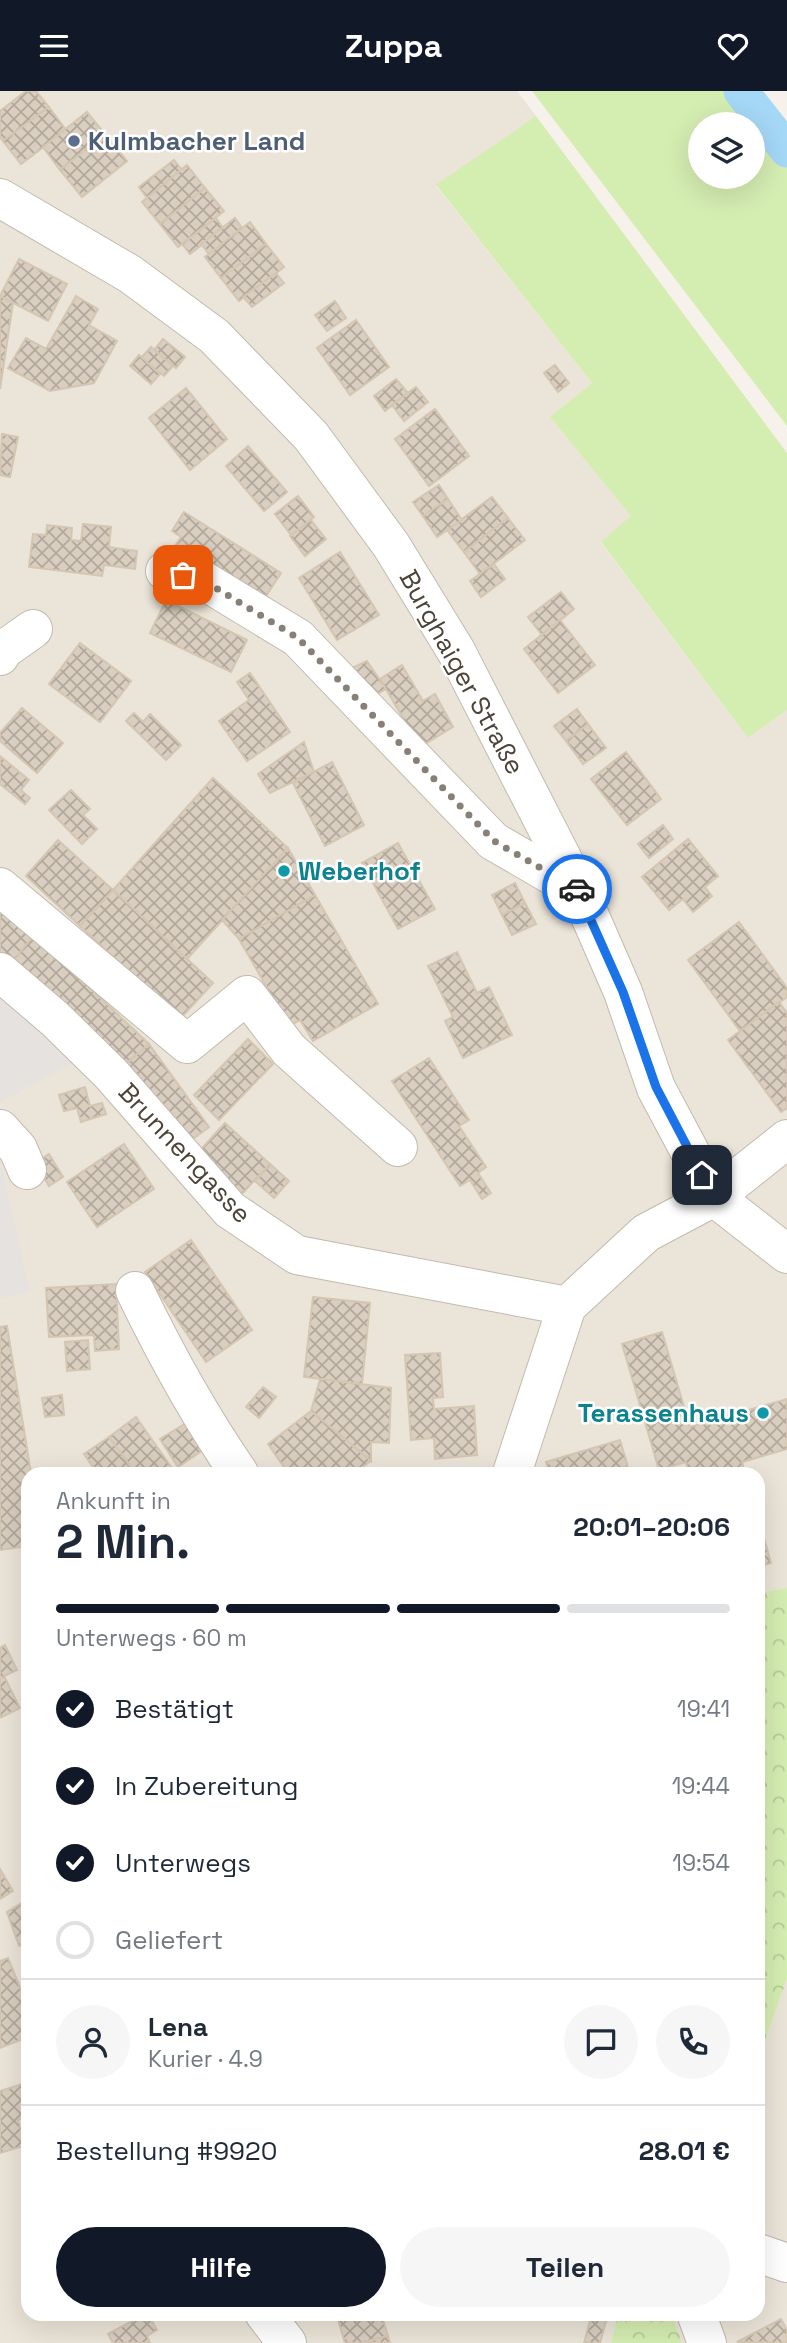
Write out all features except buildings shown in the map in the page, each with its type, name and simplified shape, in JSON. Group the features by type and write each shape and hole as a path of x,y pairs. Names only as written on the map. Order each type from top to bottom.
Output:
{"street":[{"name":"Burghaiger Straße","path":"0,198 130,274 214,336 311,436 391,545 456,651 579,891 623,992 656,1087 714,1197 787,1254"},
{"path":"166,571 201,579 298,638 494,841 579,891"},
{"path":"0,656 2,651 33,629"},
{"path":"0,887 187,1044 247,995 289,1050 398,1147"},
{"name":"Brunnengasse","path":"0,972 55,1019 111,1074 230,1210 297,1255 567,1306"},
{"path":"0,1129 18,1149 27,1170"},
{"path":"514,1467 567,1306 646,1233 714,1197 787,1139"},
{"path":"135,1291 183,1384 235,1467"},
{"path":"765,2255 787,2263"},
{"path":"270,2321 287,2343"},
{"path":"699,2321 707,2343"}],"shaded area":[{"path":"0,91 517,91 536,116 436,186 592,383 550,417 632,517 601,543 748,738 787,710 787,1588 765,1592 765,1467 21,1467 21,2321 616,2321 611,2343 0,2343"},
{"path":"0,992 76,1061 0,1102"},
{"path":"0,1160 30,1292 0,1298"},
{"path":"787,1979 787,2343 682,2343 674,2321 765,2321 765,2040"}],"green space":[{"path":"532,91 735,91 752,112 688,112 688,189 765,189 765,129 787,157 787,426"},
{"path":"536,116 787,453 787,710 748,738 601,542 631,516 550,417 592,383 436,185"},
{"path":"787,1588 787,1979 765,2040 765,1592"},
{"path":"616,2321 674,2321 682,2343 611,2343"}],"waterway":[{"path":"741,91 787,150"}],"way so far":[{"path":"183,575 201,579 298,638 433,781 494,841 577,889"}],"place":[{"name":"Kulmbacher Land","path":"74,141"},
{"name":"Weberhof","path":"284,871"},
{"name":"Terassenhaus","path":"763,1413"}],"route":[{"path":"577,889 623,992 656,1087 702,1175"}]}
